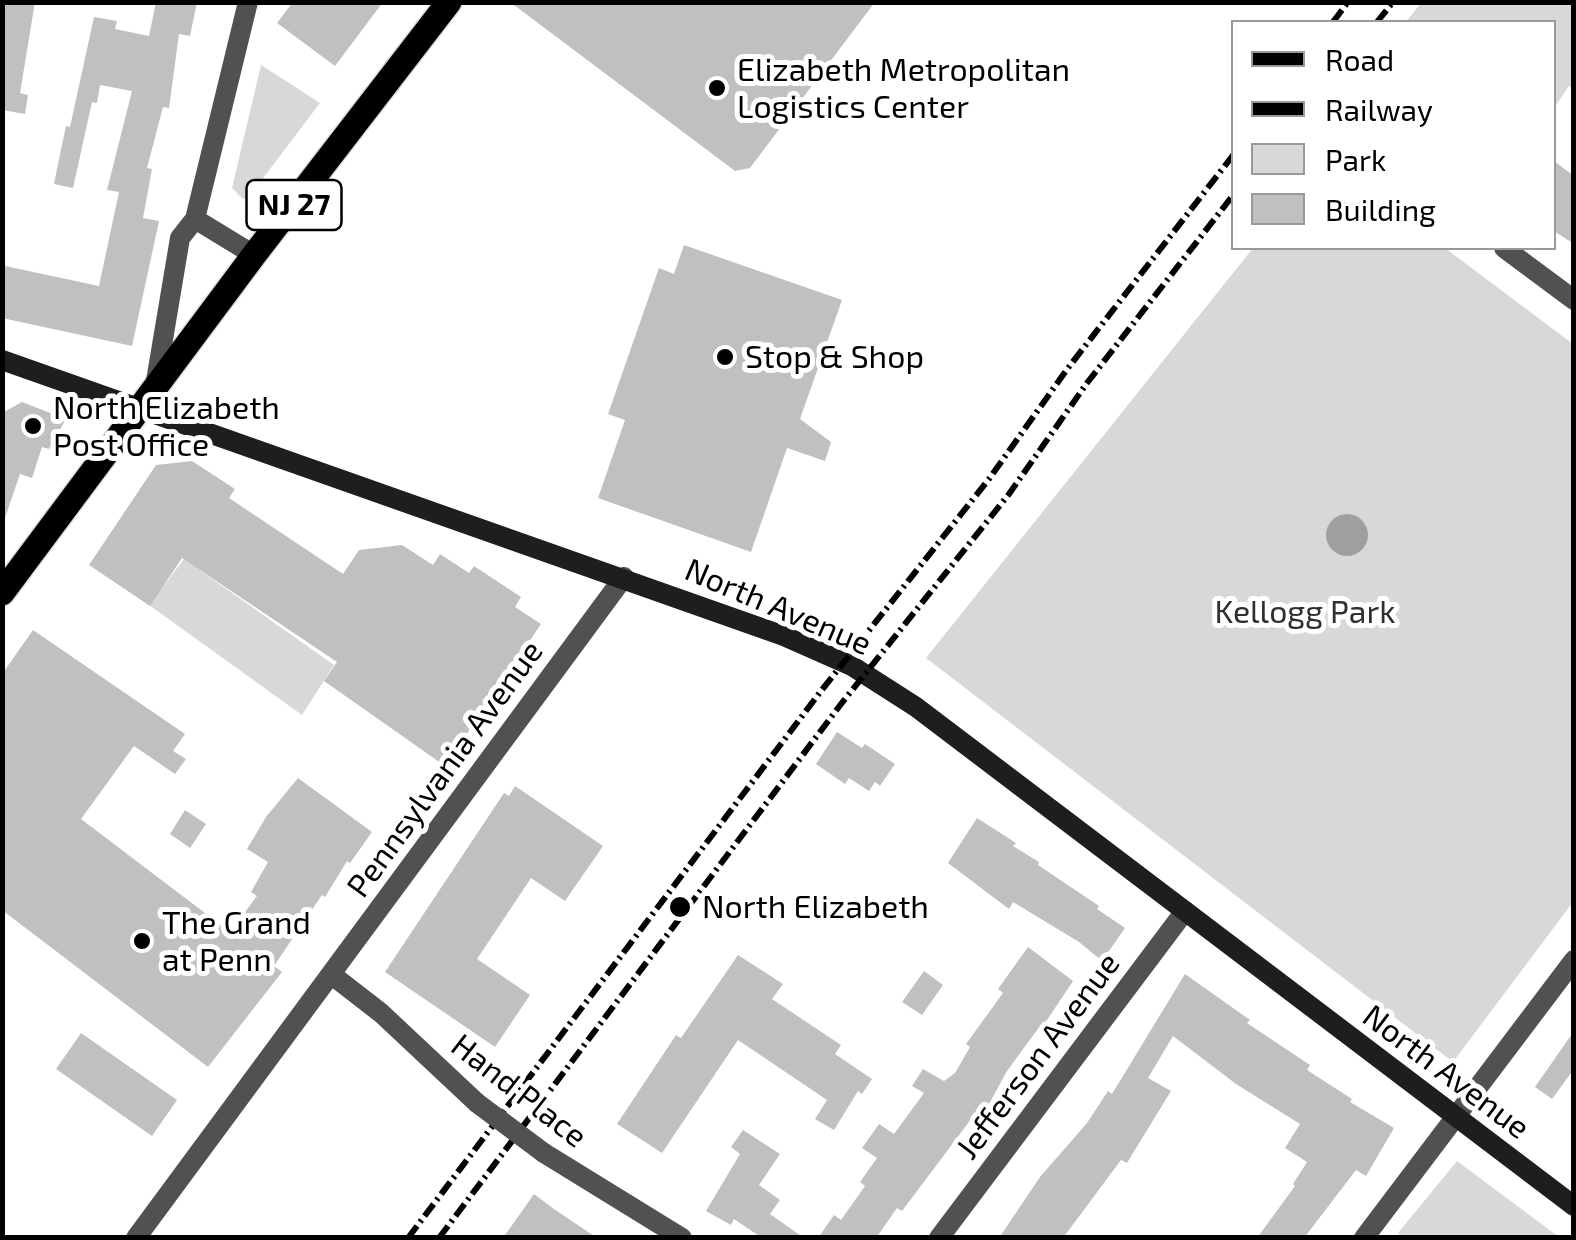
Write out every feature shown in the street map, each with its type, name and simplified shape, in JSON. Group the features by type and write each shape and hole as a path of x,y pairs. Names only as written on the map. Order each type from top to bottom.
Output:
{"main road":[{"name":"NJ 27","path":"2,593 254,254 448,2"},
{"name":"North Avenue","path":"2,360 148,400 784,636 852,666 916,707 1574,1206"}],"street":[{"path":"148,400 180,238 194,218 248,2"},
{"path":"194,218 254,254"},
{"path":"1507,250 1574,300"},
{"name":"Pennsylvania Avenue","path":"136,1238 624,577"},
{"name":"Jefferson Avenue","path":"938,1238 1185,911"},
{"path":"1364,1238 1574,960"},
{"name":"Hand Place","path":"332,975 381,1013 477,1103 544,1153 682,1238"}],"green space":[{"path":"1421,3 1573,3 1573,88 1569,86 1556,105 1556,20 1408,20"},
{"path":"261,65 320,103 248,198 243,199 232,188"},
{"name":"Kellogg Park","path":"1251,250 1448,250 1573,344 1573,902 1453,1062 926,658"},
{"path":"184,559 334,665 302,715 149,605"},
{"path":"1457,1161 1559,1237 1404,1237 1398,1233"}],"shaded area":[{"path":"1347,514 1362,520 1368,535 1362,550 1347,556 1332,550 1326,535 1332,520"}],"building":[{"path":"2,2 35,2 20,93 28,95 25,114 2,110"},
{"path":"156,2 197,2 190,36 179,34 169,108 163,107 147,168 152,169 143,218 159,221 132,346 2,318 5,266 99,286 119,192 107,190 132,91 100,85 97,103 92,102 73,188 54,184 57,169 94,17 117,21 115,29 149,36"},
{"path":"293,2 383,2 335,66 277,23"},
{"name":"Elizabeth Metropolitan Logistics Center","path":"510,2 875,2 750,168 735,171"},
{"path":"1556,162 1574,176 1574,244 1556,232"},
{"name":"Stop & Shop","path":"684,245 842,300 800,419 831,442 825,461 787,448 751,552 598,498 625,420 608,414 659,268 674,274"},
{"path":"22,402 66,419 49,449 42,447 32,478 20,474 2,518 2,413"},
{"path":"192,461 235,489 229,498 343,574 359,550 402,545 433,565 440,554 469,573 474,566 521,597 515,607 541,624 445,766 324,681 337,662 182,558 150,606 89,565 156,465"},
{"path":"33,630 185,734 173,751 186,759 175,774 134,746 81,819 230,932 257,896 251,892 268,862 247,849 266,817 298,778 372,832 350,863 347,861 325,897 322,895 274,966 282,972 208,1067 2,910 2,674"},
{"name":"North Elizabeth","path":"837,732 862,748 865,744 895,764 880,786 875,782 869,791 849,778 845,784 816,764"},
{"path":"515,786 603,846 565,901 531,878 477,959 530,995 495,1047 385,972 504,793 509,796"},
{"path":"185,810 206,824 190,848 170,834"},
{"path":"977,818 1016,843 1013,846 1125,928 1102,961 1079,942 1013,902 1009,909 948,863"},
{"path":"1028,947 1073,981 1007,1071 989,1104 984,1102 902,1211 897,1208 876,1238 818,1238 834,1215 841,1220 865,1186 860,1182 877,1158 862,1148 879,1124 894,1134 924,1093 912,1086 923,1069 944,1081 955,1073 970,1047 966,1044 1003,993 998,989"},
{"path":"738,955 783,984 772,999 841,1045 835,1054 872,1079 862,1094 858,1091 834,1130 815,1119 827,1100 738,1040 662,1153 617,1124 676,1035 681,1038"},
{"path":"924,971 943,985 922,1015 902,1002"},
{"path":"1185,974 1250,1020 1247,1023 1310,1065 1307,1070 1352,1099 1350,1102 1394,1128 1366,1176 1356,1170 1304,1238 1257,1238 1295,1186 1307,1162 1285,1148 1300,1124 1236,1084 1173,1036 1148,1078 1171,1091 1127,1163 1121,1160 1063,1238 999,1238 1040,1177 1087,1123 1108,1091 1112,1094"},
{"path":"1574,1031 1574,1069 1552,1099 1535,1087"},
{"path":"81,1033 177,1100 152,1136 56,1069"},
{"path":"743,1130 780,1154 759,1185 780,1200 770,1214 804,1238 762,1238 734,1219 731,1225 706,1211 740,1154 731,1147"},
{"path":"534,1194 554,1209 597,1238 503,1238"}],"railway":[{"path":"1334,20 1348,2"},
{"path":"1379,20 1393,2"},
{"path":"408,1238 821,691 989,479 1068,368 1231,158"},
{"path":"439,1238 841,704 1009,494 1087,383 1231,198"}],"place":[{"name":"Elizabeth Metropolitan Logistics Center","path":"717,88"},
{"name":"Stop & Shop","path":"725,357"},
{"name":"North Elizabeth Post Office","path":"33,426"},
{"name":"North Elizabeth","path":"680,907"},
{"name":"The Grand at Penn","path":"142,941"}]}
